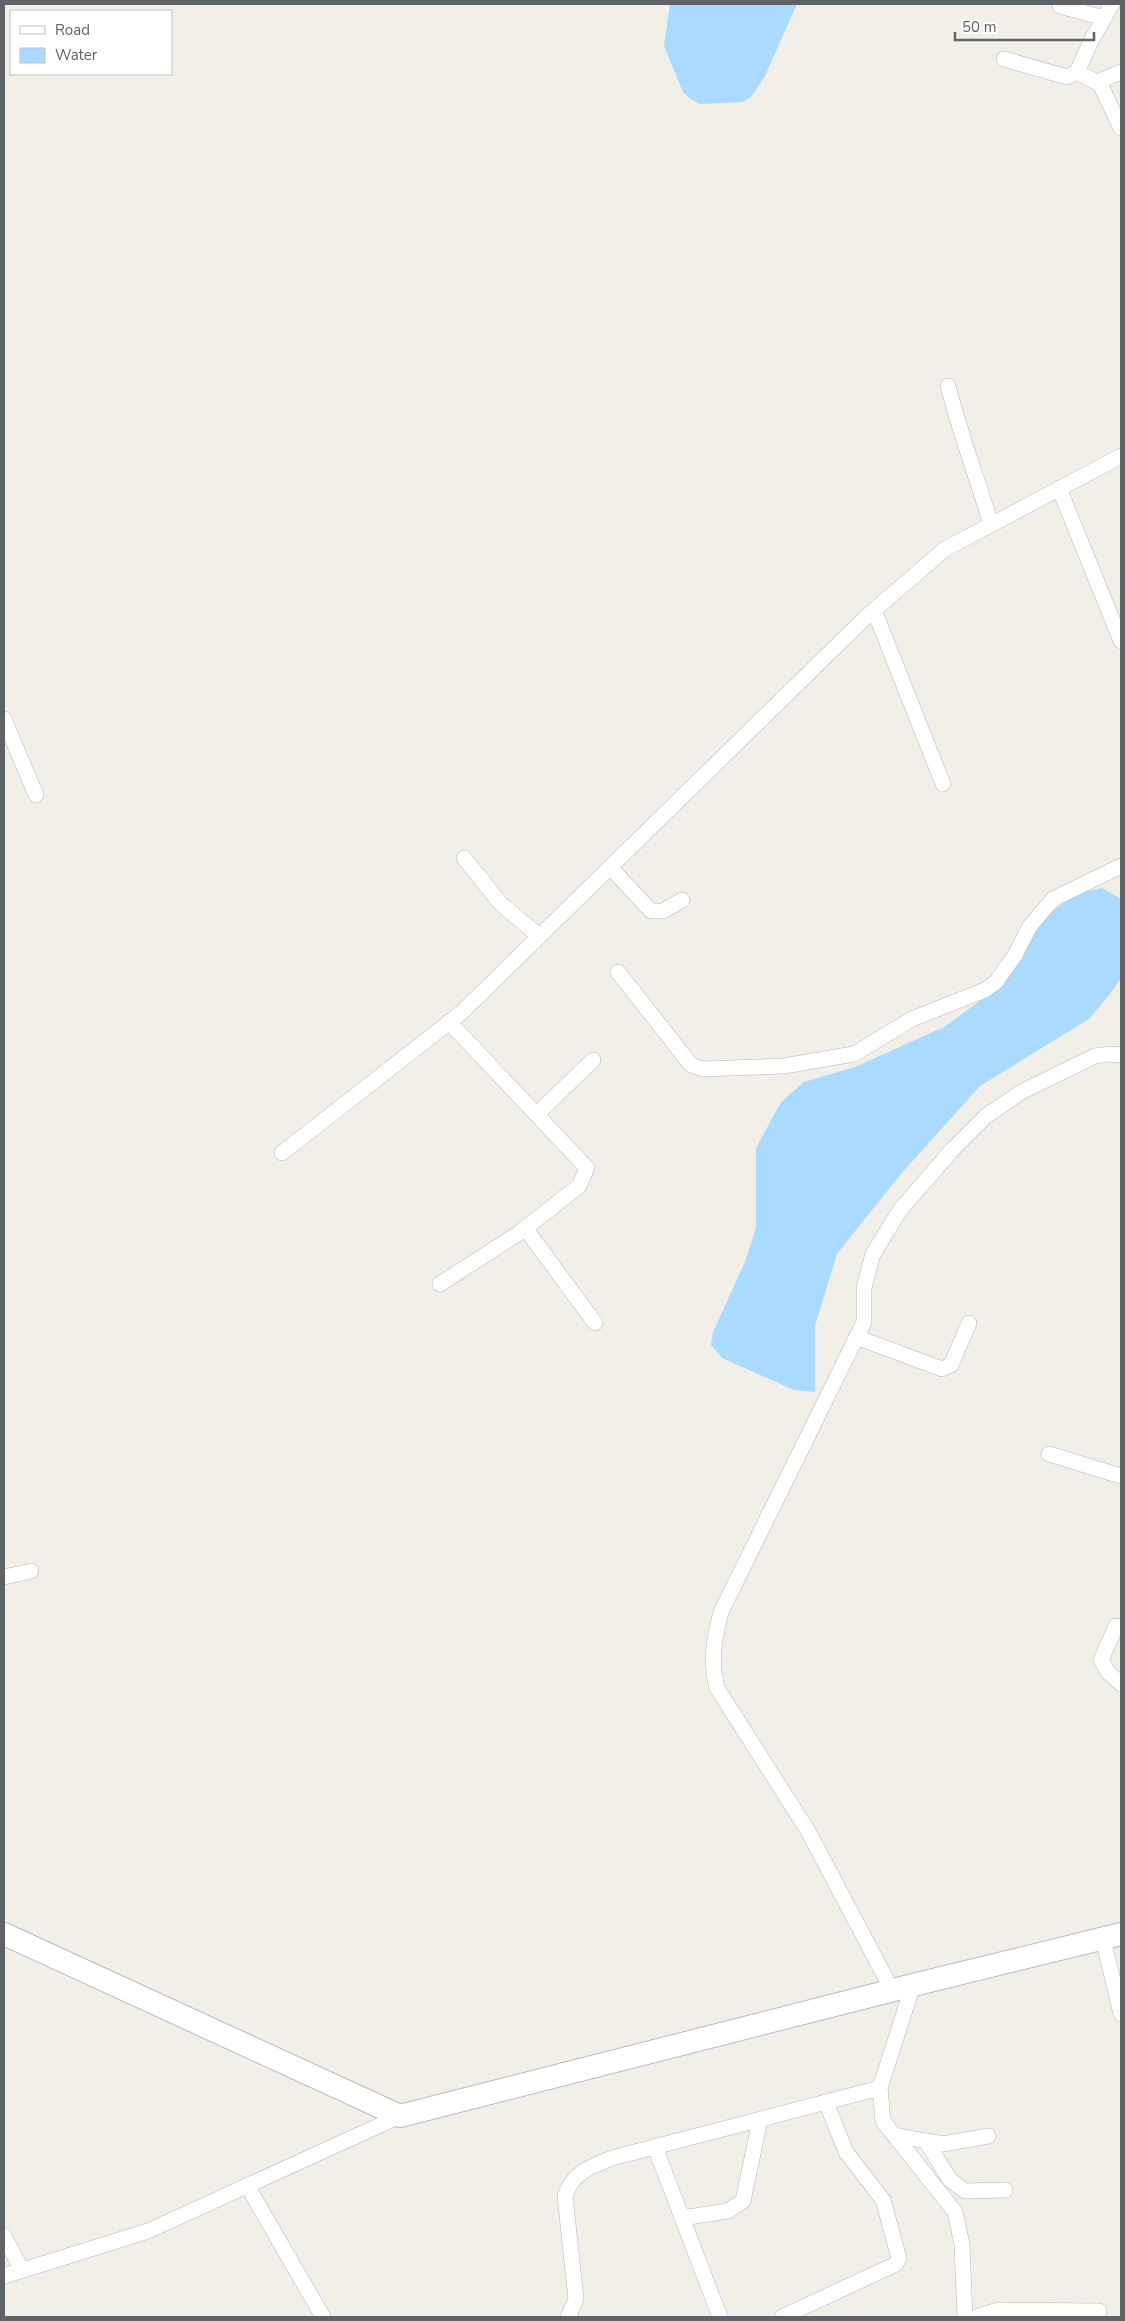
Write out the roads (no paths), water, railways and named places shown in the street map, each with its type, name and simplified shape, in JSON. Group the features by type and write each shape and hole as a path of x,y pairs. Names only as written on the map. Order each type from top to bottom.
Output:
{"main road":[{"path":"4,1934 400,2116 902,1987 1112,1936"}],"street":[{"path":"1004,59 1067,76 1077,72 1112,4"},
{"path":"1060,6 1104,18"},
{"path":"1077,72 1097,82 1121,128"},
{"path":"1097,82 1121,72"},
{"path":"948,386 960,434 972,462 991,524"},
{"path":"282,1153 449,1022 540,936 874,610 945,549 1121,456"},
{"path":"1059,488 1121,641"},
{"path":"874,610 943,784"},
{"path":"4,718 36,796"},
{"path":"464,858 501,904 540,936"},
{"path":"618,972 691,1065 710,1069 784,1066 836,1058 854,1054 912,1019 991,986 1002,976 1030,926 1053,899 1121,866"},
{"path":"610,867 651,912 663,911 682,900"},
{"path":"440,1284 525,1228 579,1186 587,1168 449,1022"},
{"path":"965,2317 962,2244 955,2212 883,2121 880,2088 902,1987 808,1831 717,1688 712,1672 712,1652 721,1612 864,1322 864,1288 873,1254 900,1210 953,1148 986,1116 1023,1091 1095,1056 1121,1055"},
{"path":"537,1114 593,1060"},
{"path":"525,1228 594,1323"},
{"path":"856,1337 942,1369 951,1365 969,1323"},
{"path":"1050,1454 1121,1476"},
{"path":"4,1577 31,1571"},
{"path":"1116,1626 1101,1660 1108,1672 1121,1684"},
{"path":"1112,1936 1121,2014"},
{"path":"568,2317 576,2299 565,2196 569,2184 575,2177 592,2166 612,2158 880,2088"},
{"path":"782,2317 896,2264 899,2258 883,2200 846,2152 826,2102"},
{"path":"4,2276 148,2231 400,2116"},
{"path":"682,2218 728,2211 743,2202 760,2120"},
{"path":"894,2135 943,2144 988,2136"},
{"path":"926,2141 950,2180 966,2191 1005,2190"},
{"path":"654,2147 720,2317"},
{"path":"247,2185 323,2317"},
{"path":"4,2236 22,2270"},
{"path":"976,2317 997,2310 1099,2311"}],"water":[{"path":"670,4 797,4 764,78 751,97 742,102 700,104 683,92 664,46"},
{"path":"1102,888 1121,899 1121,978 1089,1019 980,1086 900,1175 837,1254 815,1326 815,1392 794,1390 722,1358 711,1345 713,1332 745,1262 756,1228 756,1148 781,1102 804,1082 855,1067 944,1027 1002,985 1042,918 1079,893"}]}
